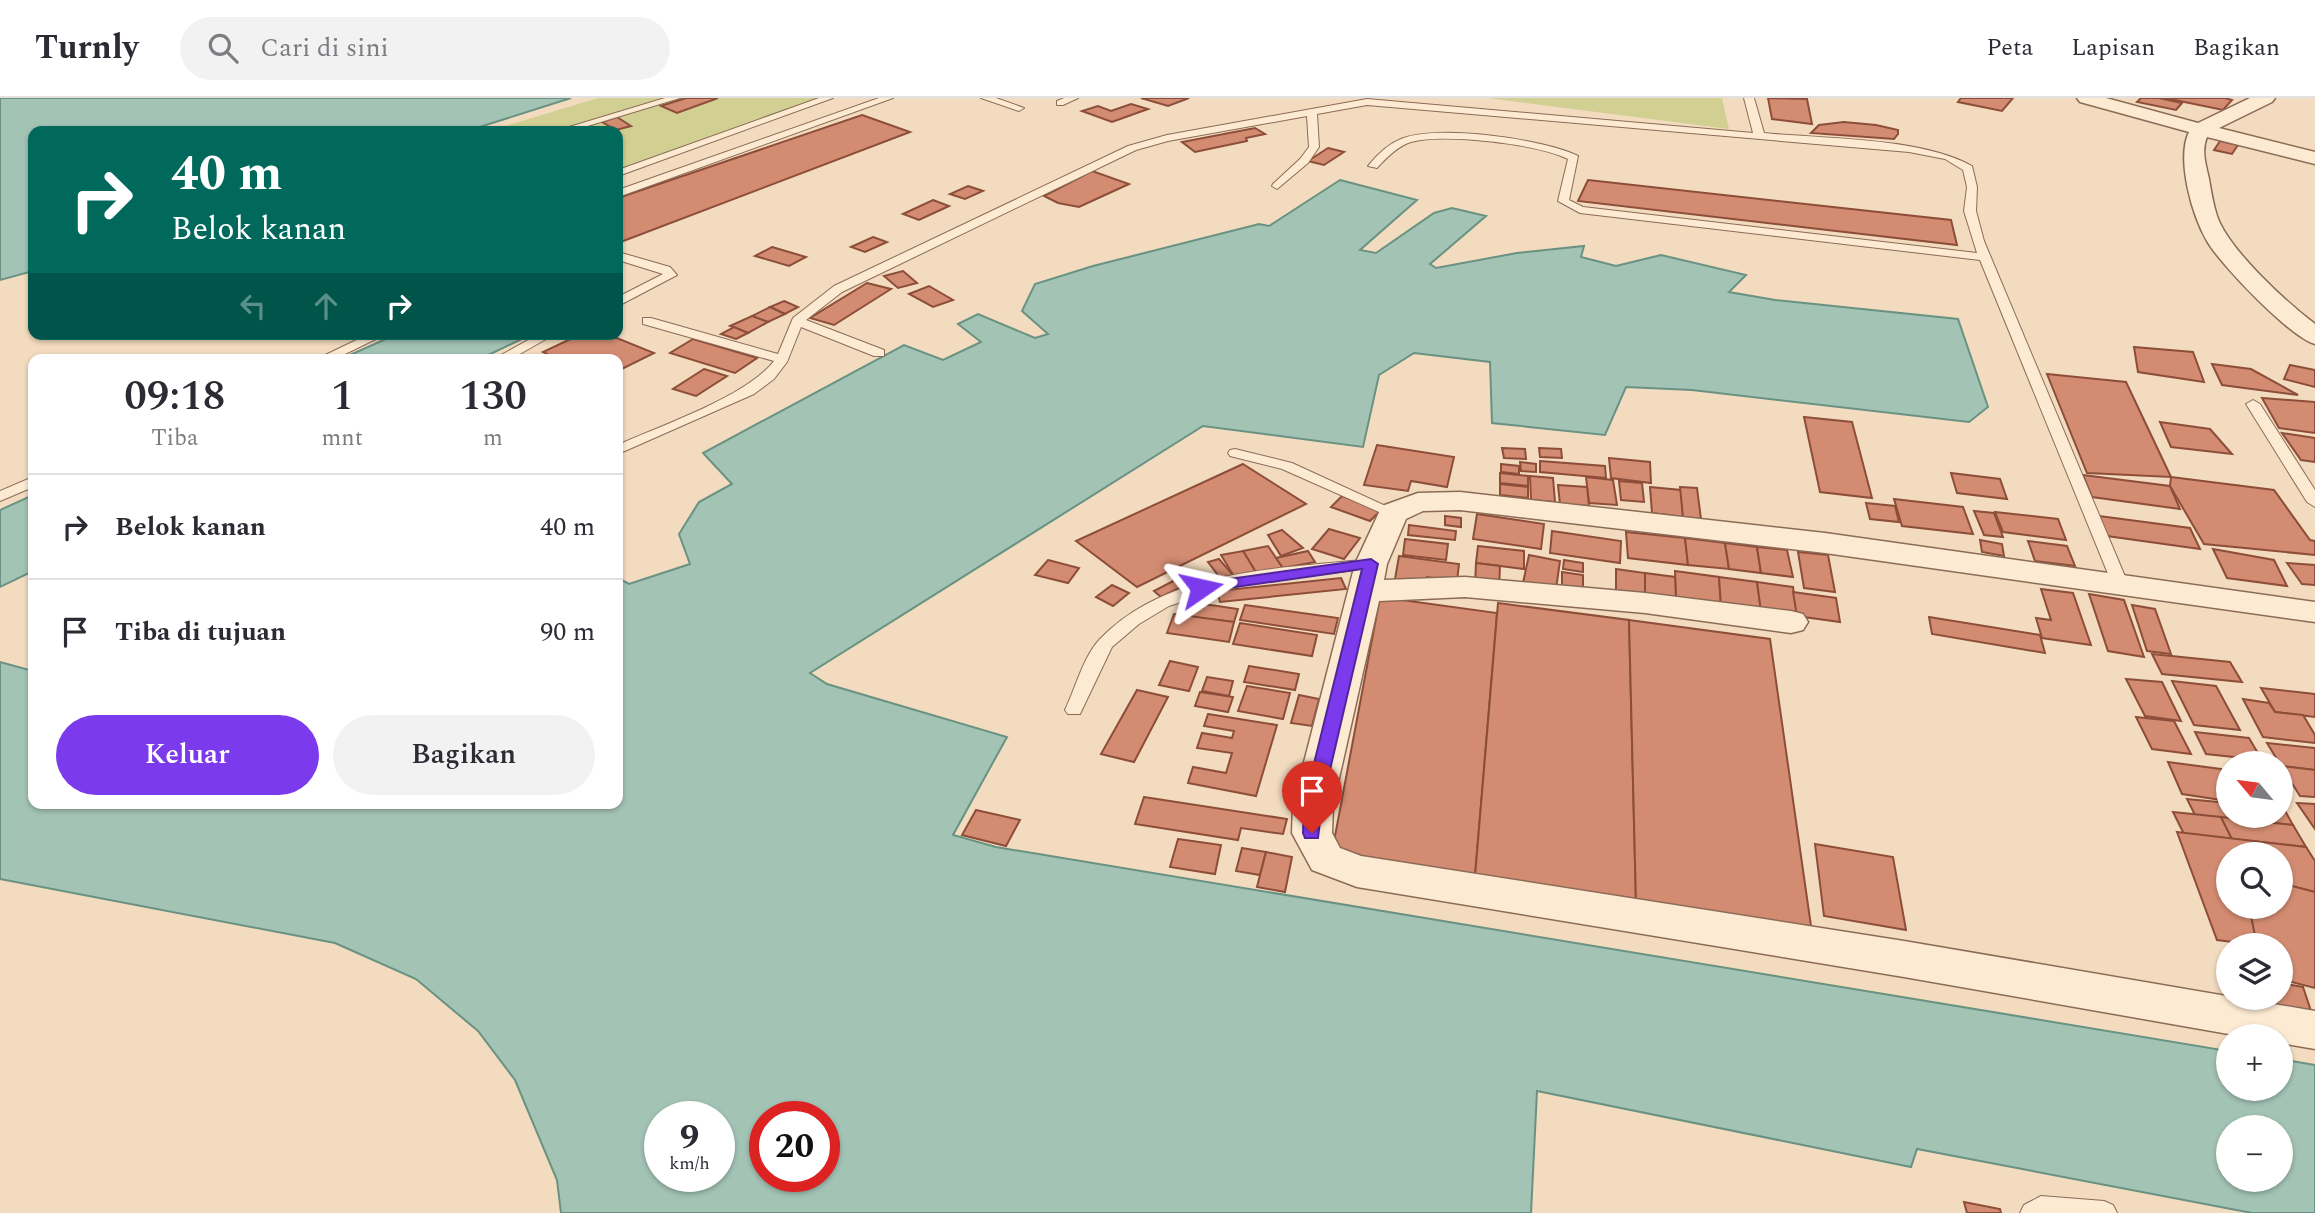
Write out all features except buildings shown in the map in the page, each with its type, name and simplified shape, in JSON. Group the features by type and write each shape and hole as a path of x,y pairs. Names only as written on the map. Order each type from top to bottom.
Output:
{"street":[{"path":"2087,98 2315,158"},
{"path":"2265,98 2201,129 2193,145 2206,217 2219,242 2283,312 2315,336"},
{"path":"2315,612 1825,543 1460,500 1418,502 1393,513 1368,577 1313,804 1312,833 1326,859 1357,872 1904,959 2315,1031"},
{"path":"1368,577 1645,603 1791,622"}],"lane":[{"path":"578,126 675,98"},
{"path":"623,171 828,98"},
{"path":"623,192 888,98"},
{"path":"986,98 1019,108"},
{"path":"1060,103 1073,98"},
{"path":"1332,98 1927,152 1968,168 1972,187 1972,222 2121,586"},
{"path":"1749,98 1760,138"},
{"path":"623,448 749,391 769,376 782,359 797,321 838,289 1132,148 1167,138 1367,102"},
{"path":"1277,186 1304,161 1314,147 1312,111"},
{"path":"1373,166 1397,146 1417,137 1483,139 1545,148 1565,152 1574,158 1563,201 1580,210 1985,257"},
{"path":"623,257 666,270 671,275 623,300"},
{"path":"647,321 782,359"},
{"path":"797,321 879,353"},
{"path":"334,354 366,340"},
{"path":"510,354 537,340"},
{"path":"2253,404 2315,502"},
{"path":"1235,453 1287,466 1393,513"},
{"path":"0,496 28,484"},
{"path":"1074,710 1104,645 1136,617 1161,603 1216,584 1368,577"},
{"path":"2033,1213 2041,1208 2104,1213"}],"shaded area":[{"path":"0,98 571,98 483,126 28,126 28,272 0,280"},
{"path":"598,98 834,98 623,174 623,126 506,126"},
{"path":"1488,98 1722,98 1729,129"},
{"path":"1340,180 1417,200 1360,250 1376,253 1434,213 1452,208 1486,216 1430,264 1436,268 1517,253 1584,246 1581,257 1616,266 1661,255 1746,275 1729,292 1775,300 1958,319 1988,407 1969,422 1692,390 1626,387 1605,435 1492,423 1490,362 1414,353 1379,375 1363,447 1203,426 810,673 827,684 1007,737 953,835 996,847 2216,1049 2216,1101 2293,1101 2293,1061 2315,1065 2315,1213 2252,1213 1917,1149 1911,1167 1537,1091 1531,1213 561,1213 557,1180 515,1080 478,1031 416,979 335,943 0,879 0,662 28,670 28,809 623,809 623,581 629,584 690,564 679,534 699,502 732,484 703,453 904,345 943,360 981,342 958,324 978,314 1035,338 1048,334 1022,311 1035,284 1093,266 1259,224 1269,226"},
{"path":"384,340 520,340 490,354 352,354"},
{"path":"28,497 28,573 0,587 0,510"}],"route":[{"path":"1201,588 1371,564 1313,804 1312,833"}]}
